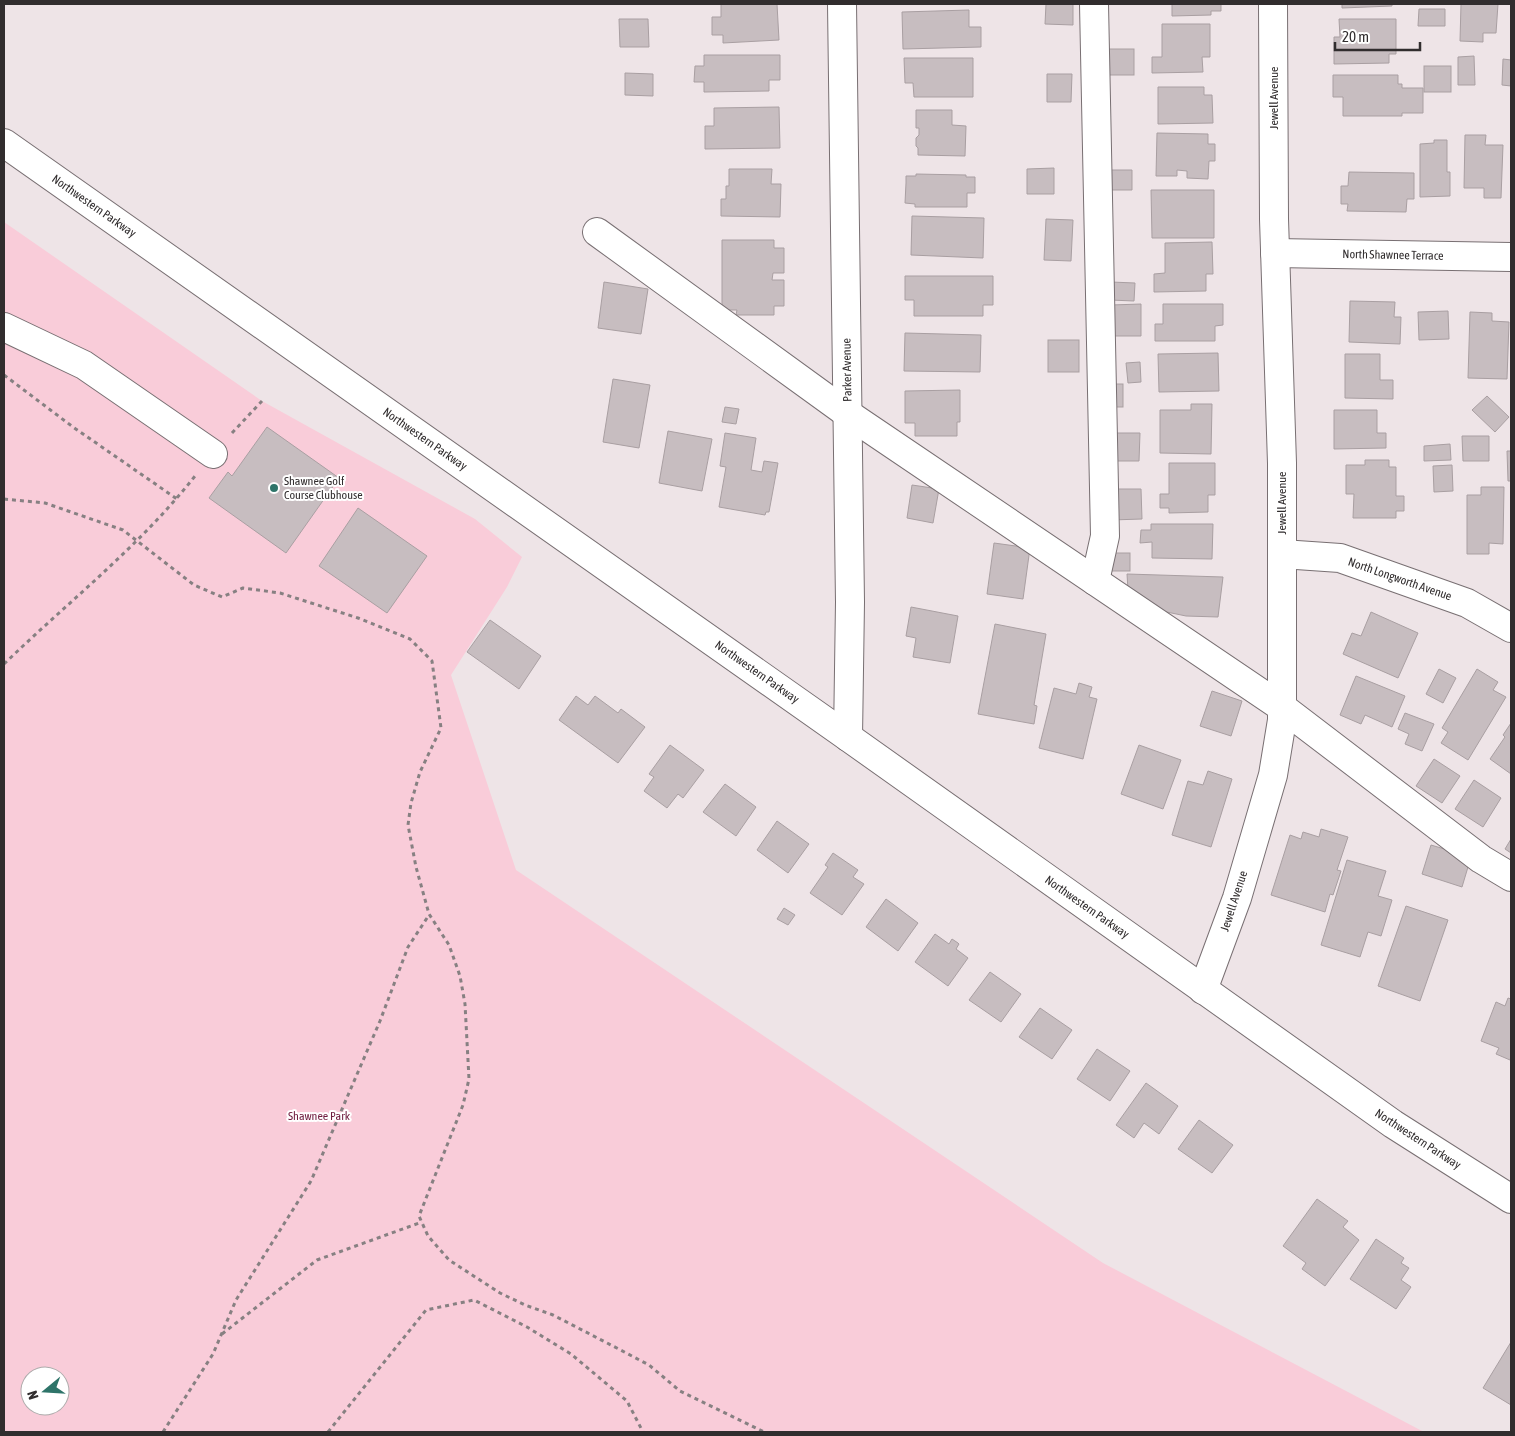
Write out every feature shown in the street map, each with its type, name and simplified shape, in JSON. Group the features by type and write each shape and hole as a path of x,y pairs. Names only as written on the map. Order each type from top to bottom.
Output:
{"street":[{"name":"Parker Avenue","path":"842,4 850,602 848,737"},
{"path":"1094,4 1105,536 1095,581"},
{"name":"Jewell Avenue","path":"1203,990 1236,898 1273,775 1283,708 1282,463 1274,220 1274,4"},
{"name":"Northwestern Parkway","path":"4,143 848,737 1393,1124 1511,1199"},
{"path":"597,232 848,414 1283,708 1481,859 1511,877"},
{"name":"North Shawnee Terrace","path":"1275,254 1511,257"},
{"path":"4,328 84,365 213,454"},
{"name":"North Longworth Avenue","path":"1282,554 1340,558 1467,603 1511,628"}],"path":[{"path":"4,375 177,499 137,541 4,664"},
{"path":"213,454 262,402"},
{"path":"4,499 45,503 122,530 194,586 222,597 243,588 280,593 358,618 410,639 432,661 440,728 420,772 411,803 408,825 416,867 429,914 449,945 460,976 466,1004 469,1079 463,1105 419,1216 428,1236 449,1260 500,1294 553,1315 611,1345 648,1365 680,1391 764,1432"},
{"path":"162,1432 213,1354 236,1300 311,1181 380,1021 408,948 429,914"},
{"path":"221,1334 317,1260 422,1222"},
{"path":"328,1432 426,1310 474,1300 527,1327 571,1354 627,1401 643,1432"}],"green space":[{"name":"Shawnee Park","path":"4,222 262,401 475,519 522,557 507,587 451,675 516,870 1103,1263 1424,1432 4,1432"}],"building":[{"path":"721,4 777,4 779,40 723,43 723,35 712,35 712,17 721,17"},
{"path":"1046,4 1073,4 1073,25 1045,24"},
{"path":"1172,4 1221,4 1221,11 1211,11 1211,15 1172,16"},
{"path":"1342,4 1392,4 1392,6 1342,8"},
{"path":"1461,4 1498,4 1496,33 1483,33 1483,42 1460,41"},
{"path":"1419,9 1445,9 1445,26 1418,26"},
{"path":"969,10 969,27 981,27 981,47 903,49 902,12"},
{"path":"619,19 648,19 649,47 620,47"},
{"path":"1339,19 1396,19 1396,54 1389,54 1389,63 1334,64 1334,37 1340,37"},
{"path":"1162,24 1210,24 1210,57 1202,57 1203,72 1152,73 1152,57 1162,57"},
{"path":"1105,49 1134,49 1134,75 1105,75"},
{"path":"704,55 780,55 780,80 769,80 769,91 704,92 704,82 694,82 695,66 704,66"},
{"path":"1474,56 1475,85 1458,85 1458,57"},
{"path":"904,58 973,58 973,97 914,97 913,83 905,83"},
{"path":"1503,59 1511,60 1511,86 1502,85"},
{"path":"1424,66 1451,66 1451,92 1424,92"},
{"path":"625,73 653,74 653,96 625,95"},
{"path":"1047,74 1072,74 1071,102 1047,102"},
{"path":"1333,75 1398,75 1398,84 1402,84 1402,88 1423,88 1423,113 1402,113 1402,116 1343,116 1343,97 1333,97"},
{"path":"1158,87 1204,87 1204,95 1212,95 1213,123 1158,124"},
{"path":"779,107 780,148 705,149 705,126 714,126 714,108"},
{"path":"916,110 952,110 952,125 966,126 965,156 918,155 916,138 919,135 919,128 916,128"},
{"path":"1157,133 1208,134 1208,144 1215,144 1215,161 1209,161 1208,179 1187,178 1187,171 1177,170 1177,176 1156,176"},
{"path":"1465,135 1486,135 1485,145 1503,145 1501,198 1484,198 1484,188 1464,188"},
{"path":"1434,140 1447,140 1447,172 1450,172 1450,196 1420,197 1420,144 1434,143"},
{"path":"1054,168 1054,194 1027,194 1027,169"},
{"path":"729,169 772,169 771,184 781,184 780,217 721,216 721,199 726,199 726,186 729,186"},
{"path":"1107,170 1132,170 1132,190 1106,190"},
{"path":"1349,172 1414,173 1414,199 1407,199 1406,212 1347,211 1348,204 1341,204 1341,186 1348,186"},
{"path":"916,174 966,175 966,177 975,177 975,193 967,193 967,207 915,207 915,204 905,203 906,176 916,176"},
{"path":"1151,190 1214,190 1214,238 1152,238"},
{"path":"912,216 984,218 983,258 911,255"},
{"path":"1046,219 1073,220 1071,261 1044,260"},
{"path":"722,240 774,240 774,248 784,248 784,273 773,273 772,280 784,280 784,306 774,306 774,315 736,315 737,310 722,310"},
{"path":"1212,242 1213,274 1206,274 1206,291 1154,292 1154,274 1165,273 1165,243"},
{"path":"905,276 993,276 993,305 983,305 983,316 914,316 914,300 905,300"},
{"path":"604,282 648,289 641,334 598,328"},
{"path":"1111,282 1135,283 1134,301 1110,300"},
{"path":"1350,301 1395,302 1394,317 1401,317 1400,344 1349,342"},
{"path":"1141,304 1141,336 1111,336 1111,305"},
{"path":"1163,304 1223,304 1223,325 1215,326 1215,341 1155,341 1155,324 1163,324"},
{"path":"1448,311 1449,339 1419,340 1418,312"},
{"path":"1470,312 1492,313 1492,321 1509,322 1507,379 1468,378"},
{"path":"905,333 981,335 980,372 904,371"},
{"path":"1048,340 1079,340 1079,372 1048,372"},
{"path":"1218,353 1219,391 1159,392 1158,354"},
{"path":"1345,354 1380,354 1380,380 1393,380 1393,399 1345,398"},
{"path":"1140,362 1141,382 1128,383 1126,363"},
{"path":"613,379 650,385 639,448 603,442"},
{"path":"1112,384 1123,384 1123,407 1112,407"},
{"path":"960,390 960,422 957,422 957,436 915,436 915,423 905,423 905,391"},
{"path":"1487,396 1509,417 1495,432 1472,410"},
{"path":"1191,404 1212,404 1211,454 1160,453 1160,410 1191,410"},
{"path":"725,407 739,409 736,424 722,422"},
{"path":"1334,410 1377,410 1377,433 1386,433 1386,448 1334,449"},
{"name":"Shawnee Golf Course Clubhouse","path":"267,427 339,478 286,553 209,498 228,472 232,476"},
{"path":"668,431 712,439 702,491 659,483"},
{"path":"725,433 756,438 751,470 762,472 764,461 778,463 769,512 766,512 765,515 719,507 726,467 720,466"},
{"path":"1110,433 1140,433 1139,461 1110,461"},
{"path":"1462,436 1489,436 1489,461 1463,461"},
{"path":"1450,444 1451,460 1424,461 1424,446"},
{"path":"1507,451 1511,451 1511,481 1508,481"},
{"path":"1365,460 1389,460 1389,467 1396,467 1396,496 1404,496 1404,511 1396,511 1396,518 1353,518 1354,494 1346,494 1346,465 1365,465"},
{"path":"1169,463 1215,463 1215,495 1208,495 1208,512 1169,513 1169,508 1160,508 1160,494 1169,494"},
{"path":"1452,465 1453,491 1434,492 1433,466"},
{"path":"912,485 939,489 933,523 907,518"},
{"path":"1481,487 1504,487 1503,544 1489,543 1489,554 1467,554 1467,495 1481,495"},
{"path":"1111,489 1141,489 1142,519 1111,520"},
{"path":"358,508 427,556 387,613 319,566"},
{"path":"1151,524 1213,524 1212,559 1152,558 1152,542 1140,543 1141,530 1151,530"},
{"path":"994,543 1030,548 1023,599 987,594"},
{"path":"1107,553 1130,553 1130,571 1107,571"},
{"path":"1127,574 1223,577 1218,617 1186,616 1157,610 1128,590"},
{"path":"911,607 958,616 950,663 913,657 916,638 906,636"},
{"path":"1371,612 1418,633 1398,678 1343,654 1352,633 1361,636"},
{"path":"490,620 541,656 519,689 467,652"},
{"path":"995,624 1046,634 1034,705 1037,706 1034,724 978,714"},
{"path":"1439,669 1456,678 1443,703 1426,694"},
{"path":"1477,669 1498,682 1493,690 1506,697 1468,760 1441,743 1448,732 1442,728"},
{"path":"1356,676 1405,696 1392,727 1365,715 1361,724 1340,715"},
{"path":"1079,683 1092,687 1089,697 1097,699 1083,759 1039,748 1054,688 1076,694"},
{"path":"1212,691 1242,701 1231,736 1200,726"},
{"path":"576,696 588,705 595,696 618,713 621,709 645,727 618,763 559,720"},
{"path":"1405,713 1434,724 1422,751 1405,744 1409,734 1398,729"},
{"path":"1511,723 1511,774 1490,759 1505,737 1503,735"},
{"path":"670,745 704,770 683,798 678,794 667,808 644,791 654,777 649,774"},
{"path":"1139,745 1181,760 1163,809 1121,794"},
{"path":"1434,759 1460,776 1442,803 1416,786"},
{"path":"1208,771 1232,779 1211,847 1172,835 1188,781 1203,785"},
{"path":"1474,780 1501,798 1483,827 1455,809"},
{"path":"725,784 756,807 736,836 703,812"},
{"path":"777,821 809,844 788,873 757,850"},
{"path":"1321,829 1348,837 1337,870 1341,871 1333,895 1330,894 1325,912 1271,895 1290,835 1301,839 1303,832 1319,837"},
{"path":"1511,839 1511,853 1505,849"},
{"path":"1431,845 1471,857 1462,887 1422,874"},
{"path":"833,853 858,870 853,877 864,884 842,915 810,893 828,867 825,865"},
{"path":"1347,860 1386,871 1378,896 1392,900 1381,936 1368,932 1360,957 1321,945"},
{"path":"886,899 918,923 898,951 866,927"},
{"path":"1406,906 1448,920 1420,1001 1378,986"},
{"path":"784,908 795,915 788,925 777,919"},
{"path":"935,934 949,944 952,939 958,943 956,949 968,958 948,986 915,962"},
{"path":"990,972 1021,994 1001,1022 969,1000"},
{"path":"1508,998 1511,999 1510,1060 1496,1054 1499,1048 1481,1041 1496,1002 1505,1006"},
{"path":"1040,1008 1072,1030 1052,1059 1019,1037"},
{"path":"1097,1049 1130,1071 1110,1101 1077,1079"},
{"path":"1146,1083 1178,1106 1159,1134 1144,1123 1134,1138 1116,1125"},
{"path":"1199,1120 1233,1145 1212,1173 1178,1149"},
{"path":"1317,1199 1348,1221 1343,1227 1359,1240 1325,1286 1302,1269 1306,1263 1283,1246"},
{"path":"1376,1239 1404,1258 1401,1263 1409,1268 1401,1280 1411,1287 1396,1309 1350,1279"},
{"path":"1511,1342 1511,1405 1483,1388"}],"place":[{"name":"Shawnee Golf Course Clubhouse","path":"274,488"}]}
